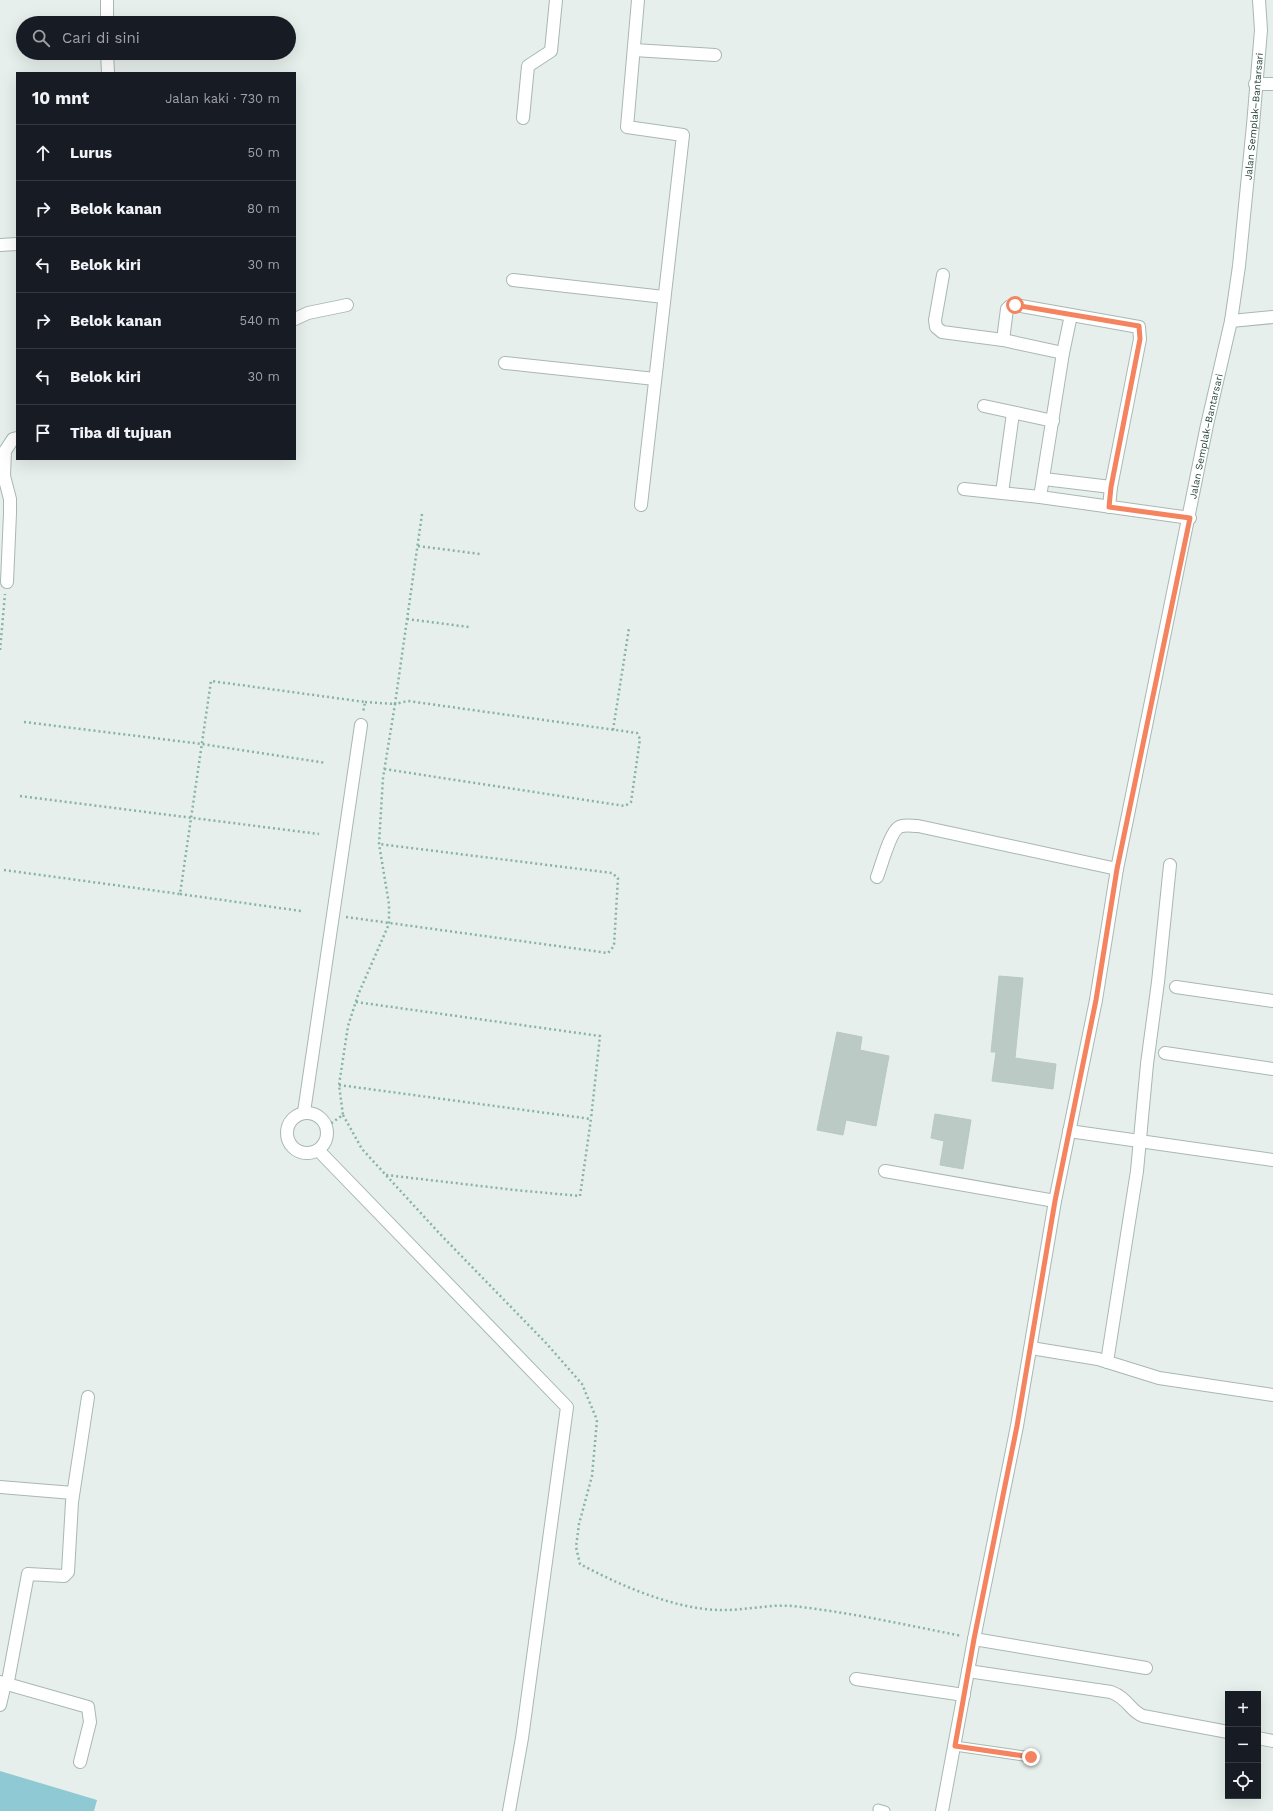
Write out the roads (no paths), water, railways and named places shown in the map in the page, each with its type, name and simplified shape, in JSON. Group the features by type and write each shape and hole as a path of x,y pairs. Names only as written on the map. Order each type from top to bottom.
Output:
{"street":[{"path":"107,0 107,16"},
{"path":"523,118 528,66 552,51 556,0"},
{"path":"638,0 626,127 682,135 641,505"},
{"name":"Jalan Semplak–Bantarsari","path":"942,1811 974,1639 1006,1485 1031,1348 1055,1201 1096,1000 1117,869 1190,518 1207,425 1231,321 1239,266 1260,30 1259,0"},
{"path":"634,50 715,55"},
{"path":"107,60 108,72"},
{"path":"1255,84 1273,84"},
{"path":"0,245 16,244"},
{"path":"943,275 935,320 936,326 942,332 1003,340 1063,353"},
{"path":"513,280 664,297"},
{"path":"296,319 308,313 347,305"},
{"path":"1003,340 1007,309 1010,306 1139,326 1140,330 1111,487 1109,507"},
{"path":"1040,497 1063,353 1071,315"},
{"path":"1231,321 1273,317"},
{"path":"505,363 655,379"},
{"path":"984,406 1053,421"},
{"path":"1002,493 1013,413"},
{"path":"7,582 10,499 4,476 5,451 13,439 16,438"},
{"path":"1044,479 1111,487"},
{"path":"964,489 1040,497 1190,518"},
{"path":"304,1112 361,725"},
{"path":"877,877 892,836 897,828 904,825 918,826 1117,869"},
{"path":"1107,1362 1141,1141 1147,1064 1158,982 1170,865"},
{"path":"1176,987 1273,1001"},
{"path":"1165,1053 1273,1069"},
{"path":"304,1112 318,1115 327,1126 327,1139 319,1151 304,1154 291,1148 286,1133 291,1119 304,1112"},
{"path":"1069,1131 1273,1160"},
{"path":"319,1151 568,1407 522,1738 509,1811"},
{"path":"885,1171 1055,1201"},
{"path":"1031,1348 1107,1362 1159,1378 1273,1395"},
{"path":"0,1705 3,1683 28,1574 64,1576 68,1572 73,1493 88,1398"},
{"path":"0,1487 73,1493"},
{"path":"974,1639 1146,1668"},
{"path":"968,1671 1111,1692 1125,1699 1137,1712 1143,1716 1225,1731"},
{"path":"856,1679 964,1695"},
{"path":"3,1683 23,1690 88,1707 90,1722 80,1762"},
{"path":"1261,1739 1273,1741"}],"lane":[{"path":"955,1746 1031,1757"}],"water":[{"path":"0,1771 97,1800 94,1811 0,1811"}]}
